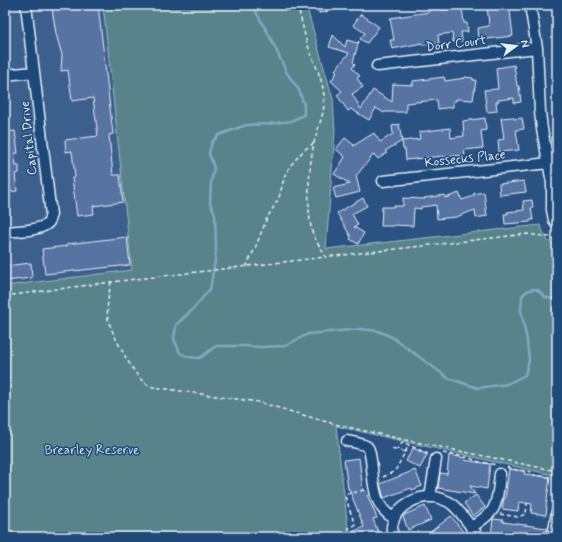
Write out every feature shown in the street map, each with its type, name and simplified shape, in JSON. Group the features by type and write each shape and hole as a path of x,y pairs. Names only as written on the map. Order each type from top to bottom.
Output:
{"street":[{"name":"Capital Drive","path":"5,232 38,228 49,221 51,215 26,5"},
{"path":"530,5 537,48 542,129 552,183 552,210 554,220 557,224"},
{"name":"Dorr Court","path":"378,66 537,48"},
{"path":"5,75 34,72"},
{"name":"Kossecks Place","path":"383,181 549,163"},
{"path":"347,441 366,446 369,449 376,497 387,515 394,518"},
{"path":"430,497 434,455"},
{"path":"471,528 494,509 502,469"},
{"path":"392,537 394,518 400,510 409,503 420,498 430,497 440,498 452,504 479,537"},
{"path":"553,537 557,511"}],"path":[{"path":"297,5 306,40 324,93 324,108 314,143 310,174 309,215 315,238 326,257"},
{"path":"246,266 267,218 279,198 285,175 295,159 314,143"},
{"path":"5,296 110,282 527,234 550,237 557,240"},
{"path":"110,282 107,309 108,320 115,337 132,368 144,383 153,387 258,402 334,424 557,470"},
{"path":"397,449 403,442 424,453 470,458 476,461 491,463 502,469 532,472 533,475 557,478"},
{"path":"352,537 349,528 355,525 345,496 347,494 368,490 374,484 394,472 409,445"},
{"path":"392,449 405,452"},
{"path":"490,513 518,517 526,514 527,503"}],"shaded area":[{"path":"5,5 103,5 132,270 5,286"}],"green space":[{"name":"Brearley Reserve","path":"103,5 306,5 333,99 335,131 326,249 540,225 547,240 557,246 557,476 336,426 349,537 5,537 5,286 132,270"}],"building":[{"path":"83,5 98,5 113,134 109,135 113,175 120,175 123,202 93,206 94,214 77,216 72,178 75,177 72,151 66,152 65,140 98,136 93,98 72,101 68,70 61,71 62,55 56,34 52,9"},
{"path":"318,5 326,5 327,12 319,13"},
{"path":"487,5 507,5 508,11 510,11 513,36 479,40 478,28 489,26"},
{"path":"442,8 442,10 462,8 464,23 467,23 468,32 461,32 462,41 453,42 452,33 438,35 439,44 422,45 422,43 392,49 390,40 394,40 390,18 429,12 429,9"},
{"path":"361,14 379,27 367,43 360,39 365,33 353,25"},
{"path":"333,35 345,47 347,40 357,43 359,41 353,62 355,64 352,68 360,76 357,78 363,87 352,94 361,109 373,90 392,102 393,84 413,85 413,81 444,77 445,81 465,77 476,80 473,100 456,99 456,101 453,101 453,107 438,109 437,100 406,103 406,112 384,113 376,108 369,120 351,109 348,111 337,95 342,91 331,81 337,72 335,70 349,53 329,47"},
{"path":"514,65 521,102 514,103 514,98 498,100 498,102 496,102 497,111 487,112 484,90 498,89 496,68"},
{"path":"513,117 514,119 522,118 524,129 516,130 519,150 499,152 498,140 504,139 501,118"},
{"path":"485,118 486,130 481,131 483,148 464,150 465,155 406,160 405,149 403,149 402,141 420,139 419,132 450,128 451,138 464,136 463,121"},
{"path":"399,124 402,141 385,151 387,153 378,159 374,154 356,176 360,192 336,198 333,188 350,184 334,174 345,157 336,149 345,138 354,145 353,146 374,133 380,142 393,134 392,126"},
{"path":"15,131 18,153 15,153 16,166 19,166 19,173 15,174 17,191 5,193 5,132"},
{"path":"524,181 526,192 500,195 499,184"},
{"path":"484,192 487,216 476,218 475,210 456,217 437,219 436,205 421,207 421,209 414,208 413,226 381,226 382,207 403,206 403,198 425,199 424,198 445,195 445,198 459,193 462,200 474,196 473,194"},
{"path":"363,198 367,206 352,214 358,225 354,227 364,233 358,244 350,239 351,237 337,213"},
{"path":"532,200 533,208 531,208 533,220 530,220 530,222 505,224 504,214 508,214 507,212 524,210 523,201"},
{"path":"127,237 130,265 45,274 42,249 67,246 67,244"},
{"path":"31,263 32,278 5,281 5,266"},
{"path":"413,448 427,455 420,468 406,461"},
{"path":"449,455 465,458 464,460 490,464 487,489 470,486 475,494 438,488 440,473 447,474"},
{"path":"359,458 363,491 365,490 377,518 373,519 380,537 340,537 364,527 348,489 344,460"},
{"path":"509,469 525,471 524,474 550,477 546,515 531,513 532,504 519,502 518,511 502,509 504,498 505,499"},
{"path":"415,470 422,486 412,490 411,488 384,498 380,484"},
{"path":"476,495 485,507 473,516 464,503"},
{"path":"425,506 431,520 408,530 403,517 404,515"},
{"path":"451,516 467,537 424,537"},
{"path":"493,519 503,520 503,522 547,528 546,537 502,537 491,535"}],"waterway":[{"path":"252,5 270,37 287,73 299,90 304,105 304,115 291,121 246,125 219,135 212,142 209,153 214,168 211,183 210,203 215,214 215,261 210,289 194,308 176,325 174,339 180,353 188,357 200,358 216,346 285,346 308,334 361,329 378,331 392,337 448,378 478,388 507,384 525,375 529,360 521,310 522,296 527,291 533,289 538,290 545,297 557,300"}]}
